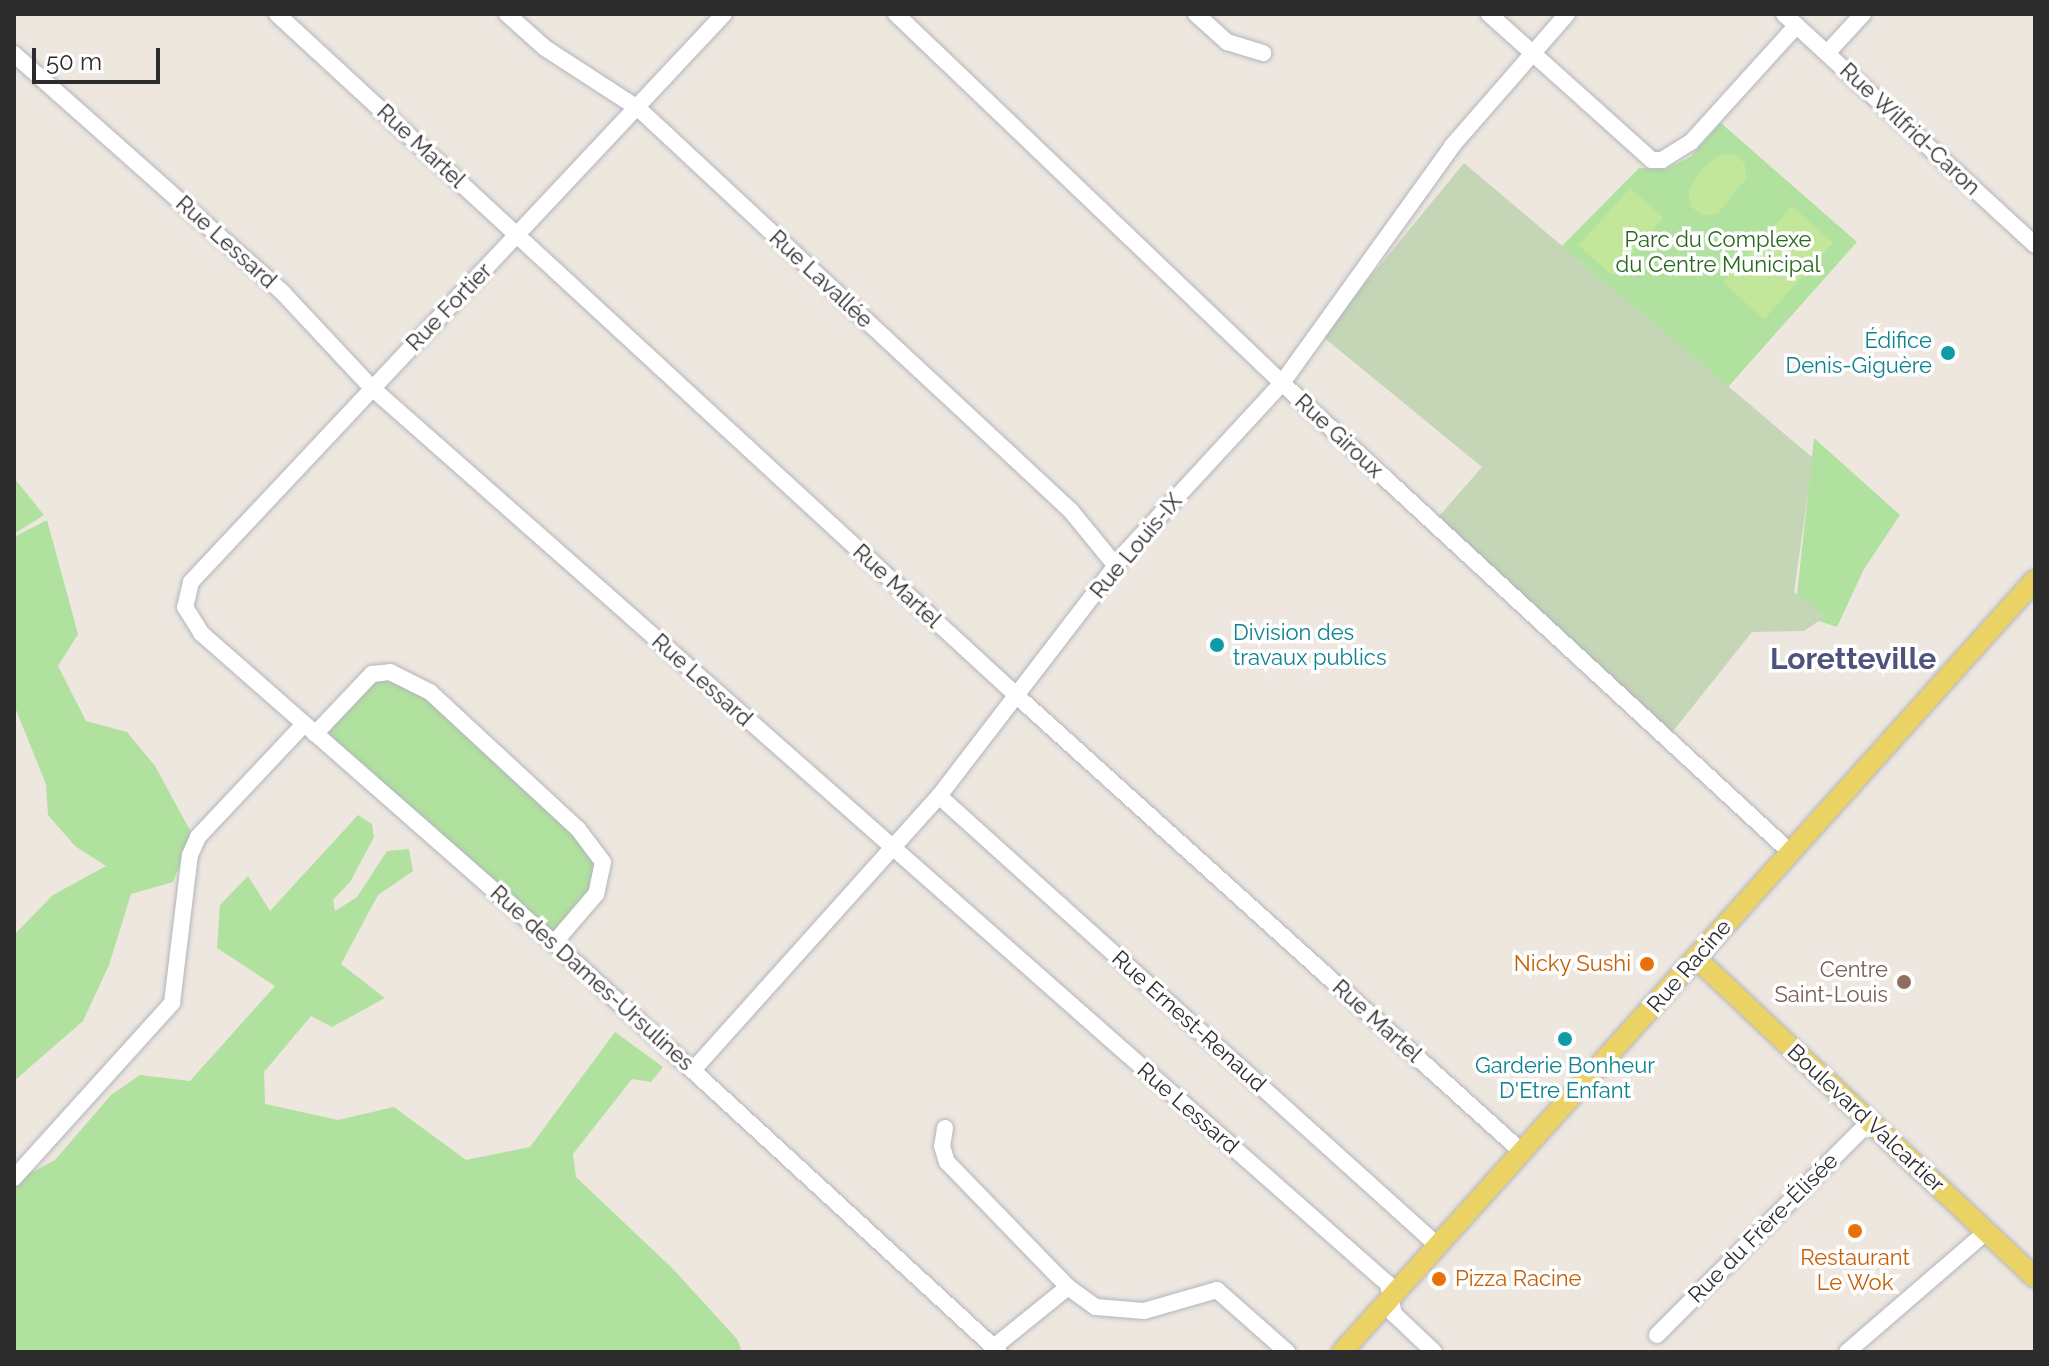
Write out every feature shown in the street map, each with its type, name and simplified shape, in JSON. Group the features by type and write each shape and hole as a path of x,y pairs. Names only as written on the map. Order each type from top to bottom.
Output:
{"main road":[{"name":"Rue Racine","path":"1342,1352 1789,851 2034,583"},
{"name":"Boulevard Valcartier","path":"1696,958 2035,1277"}],"street":[{"name":"Rue Martel","path":"277,14 1017,696 1522,1152"},
{"name":"Rue Lavallée","path":"507,14 545,48 639,109 1071,511 1116,566"},
{"name":"Rue Fortier","path":"185,607 191,582 639,109 724,14"},
{"name":"Rue Giroux","path":"896,14 1282,383 1789,851"},
{"path":"1196,14 1227,42 1263,53"},
{"path":"1489,14 1640,155 1662,160 1691,142 1790,20"},
{"name":"Rue Louis-IX","path":"694,1069 939,796 1116,566 1282,383 1452,146 1567,14"},
{"path":"1827,53 1863,14"},
{"name":"Rue Wilfrid-Caron","path":"1790,20 2035,245"},
{"name":"Rue Lessard","path":"14,54 283,293 372,388 1388,1284 1394,1314 1434,1352"},
{"name":"Rue des Dames-Ursulines","path":"185,607 201,633 694,1069 997,1350"},
{"path":"14,1178 172,1003 185,883 194,846 309,729 372,674 390,672 430,692 585,836 603,862 596,894 554,943"},
{"name":"Rue Ernest-Renaud","path":"939,796 1438,1246"},
{"name":"Rue du Frère-Élisée","path":"1657,1335 1870,1121"},
{"path":"945,1128 942,1146 947,1162 1068,1287 1096,1307 1144,1311 1217,1290 1287,1352"},
{"path":"1847,1352 1986,1232"},
{"path":"997,1350 1068,1287"}],"green space":[{"name":"Parc du Complexe du Centre Municipal","path":"1721,123 1857,242 1728,387 1562,246 1639,168 1666,169 1690,157"},
{"path":"1733,154 1745,163 1746,179 1717,214 1702,215 1690,206 1689,191 1700,171 1719,155"},
{"path":"1464,163 1813,458 1794,592 1826,616 1804,631 1752,632 1670,735 1434,522 1482,467 1322,336"},
{"path":"1630,188 1663,218 1612,275 1578,245"},
{"path":"1792,206 1833,243 1764,319 1723,283"},
{"path":"1814,438 1900,515 1864,569 1837,627 1795,613"},
{"path":"14,478 44,515 14,534"},
{"path":"47,520 78,634 58,666 86,721 127,732 155,766 192,834 173,882 131,894 109,965 83,1021 14,1081 14,935 53,895 106,866 75,846 48,815 46,784 14,705 14,537"},
{"path":"408,679 578,829 603,877 554,943 315,734 368,681"},
{"path":"358,815 372,824 374,837 350,882 333,900 335,911 357,897 387,851 409,849 413,871 378,895 341,964 385,998 332,1027 311,1016 264,1072 265,1104 338,1120 394,1107 466,1160 530,1147 615,1032 663,1067 651,1082 632,1079 573,1154 576,1177 673,1269 737,1339 742,1352 14,1352 14,1182 55,1160 111,1095 140,1075 190,1081 275,986 217,948 220,905 248,876 270,911"}],"place":[{"name":"Édifice Denis-Giguère","path":"1948,353"},
{"name":"Division des travaux publics","path":"1217,645"},
{"name":"Nicky Sushi","path":"1647,964"},
{"name":"Centre Saint-Louis","path":"1904,982"},
{"name":"Garderie Bonheur D'Etre Enfant","path":"1565,1039"},
{"name":"Restaurant Le Wok","path":"1855,1231"},
{"name":"Pizza Racine","path":"1439,1279"}],"district":[{"name":"Loretteville","path":"1853,659"}]}
